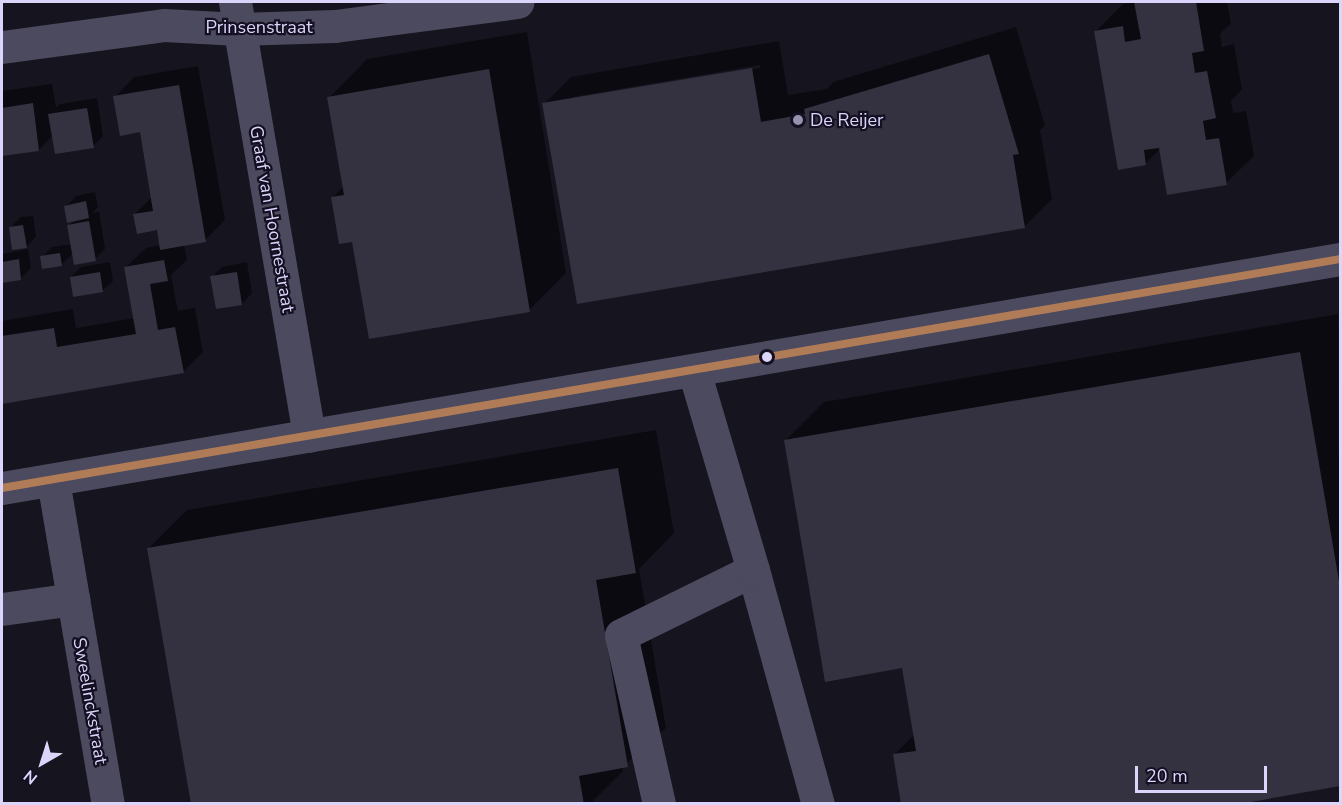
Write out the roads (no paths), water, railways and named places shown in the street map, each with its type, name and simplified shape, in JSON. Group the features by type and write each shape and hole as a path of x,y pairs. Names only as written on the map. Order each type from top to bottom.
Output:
{"street":[{"name":"Prinsenstraat","path":"2,47 237,15 335,26 503,4"},
{"name":"Graaf van Hoornestraat","path":"237,15 309,436"},
{"path":"2,488 1341,259"},
{"path":"694,371 753,570 818,804"},
{"name":"Sweelinckstraat","path":"53,480 108,804"},
{"path":"659,804 621,635 753,570"},
{"path":"2,609 73,599"}],"place":[{"name":"De Reijer","path":"798,120"}]}
